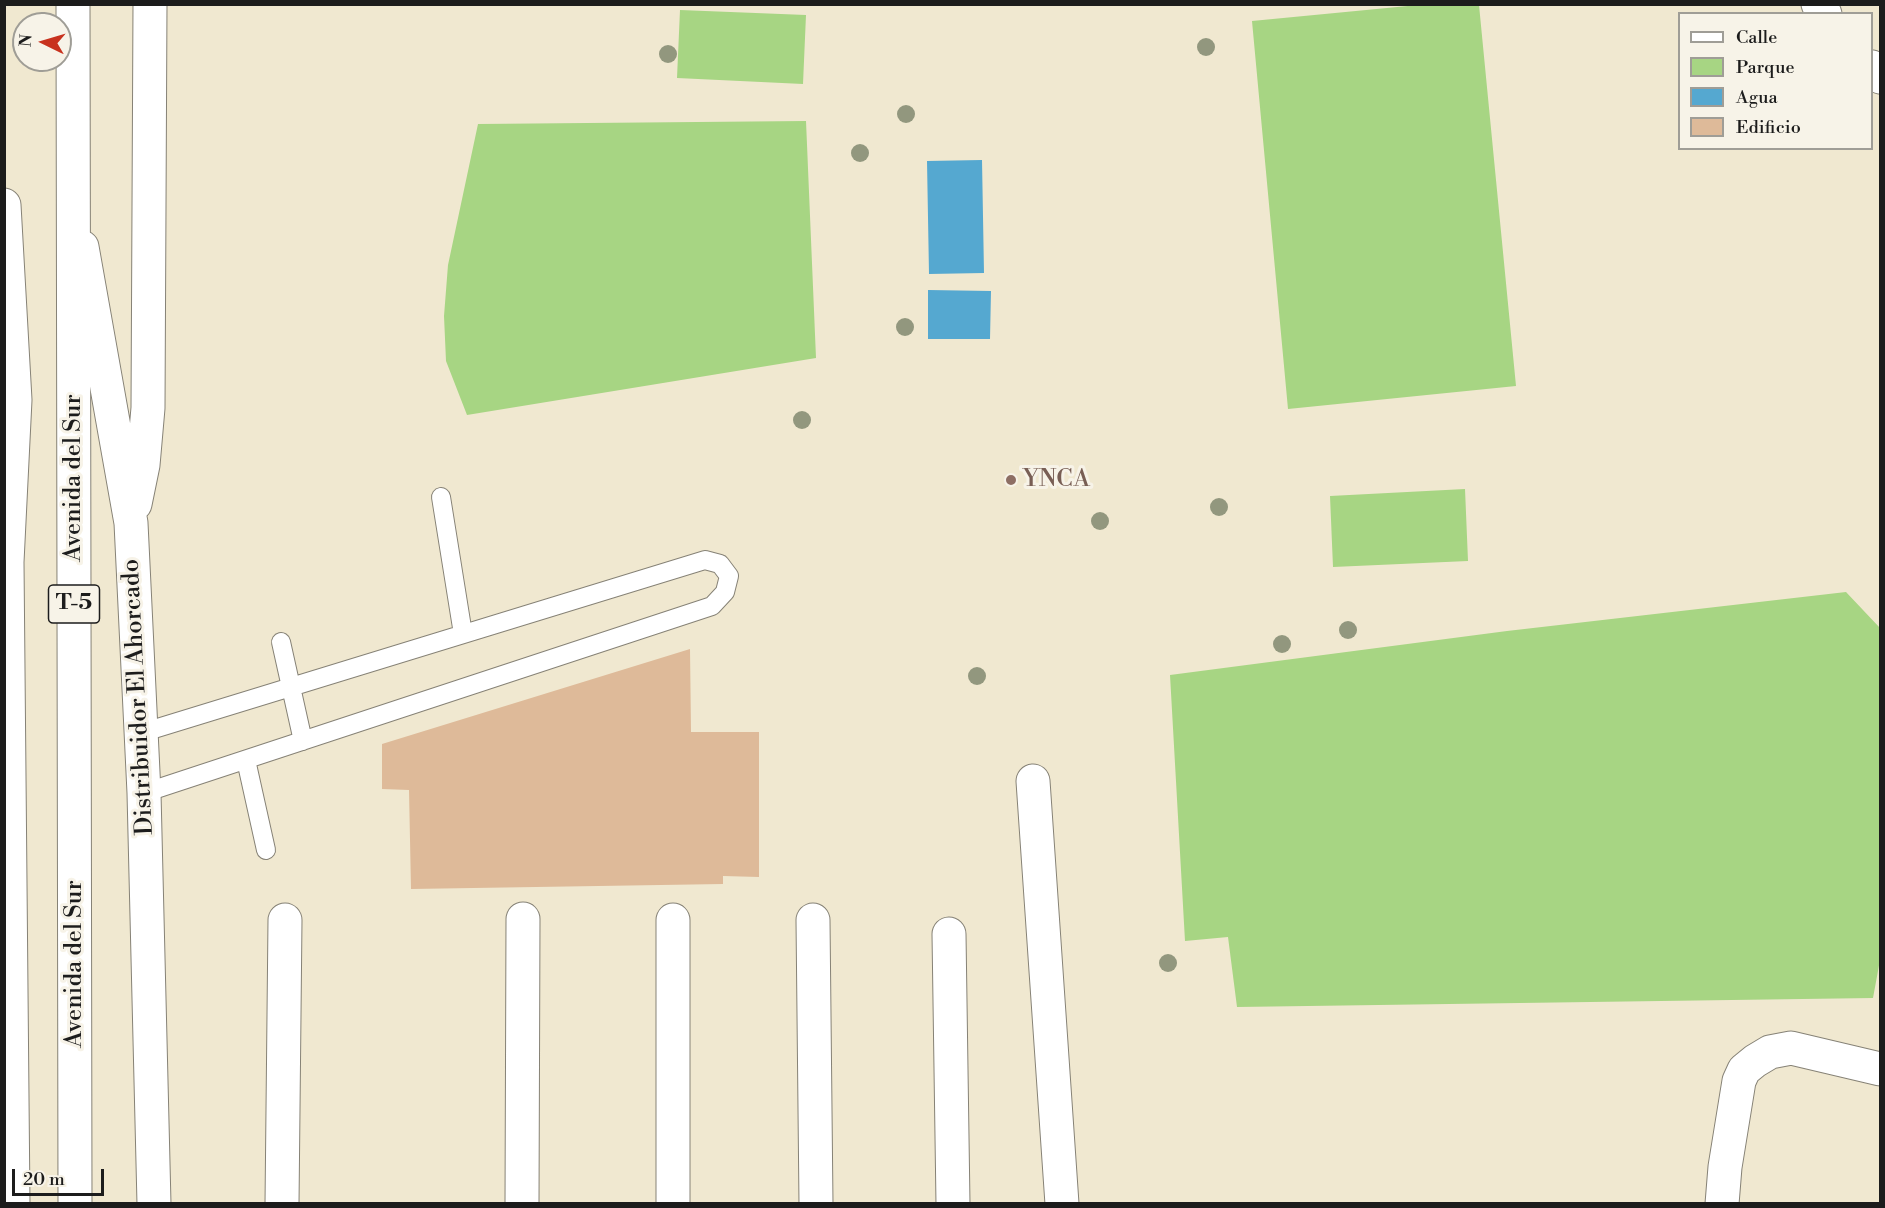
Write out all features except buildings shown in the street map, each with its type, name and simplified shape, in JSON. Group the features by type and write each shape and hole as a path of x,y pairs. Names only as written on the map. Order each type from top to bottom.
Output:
{"main road":[{"name":"Avenida del Sur","path":"73,4 75,1203"},
{"path":"130,524 143,465 148,408 150,4"},
{"name":"Distribuidor El Ahorcado","path":"73,195 130,524 144,793 154,1203"},
{"path":"4,206 15,400 6,574 13,1203"},
{"path":"1033,781 1062,1203"},
{"path":"522,1203 523,919"},
{"path":"282,1203 285,920"},
{"path":"673,920 673,1203"},
{"path":"813,920 816,1203"},
{"path":"949,934 953,1203"},
{"path":"1722,1203 1725,1167 1739,1081 1744,1070 1770,1052 1791,1048 1881,1069"}],"lane":[{"path":"441,497 463,634"},
{"path":"141,734 705,560 720,564 729,576 725,592 712,606 144,793"},
{"path":"280,642 303,741"},
{"path":"246,760 266,850"}],"green space":[{"path":"1418,5 1479,5 1516,386 1288,409 1252,21"},
{"path":"680,10 806,15 803,84 677,78"},
{"path":"806,121 816,358 467,415 446,361 444,316 448,265 478,124"},
{"path":"1465,489 1468,561 1333,567 1330,496"},
{"path":"1846,592 1880,628 1880,960 1873,998 1237,1007 1228,937 1185,941 1170,675 1507,631"}],"water":[{"path":"982,160 984,273 929,274 927,161"},
{"path":"928,290 991,291 990,339 928,339"}],"place":[{"name":"YNCA","path":"1011,480"}]}
